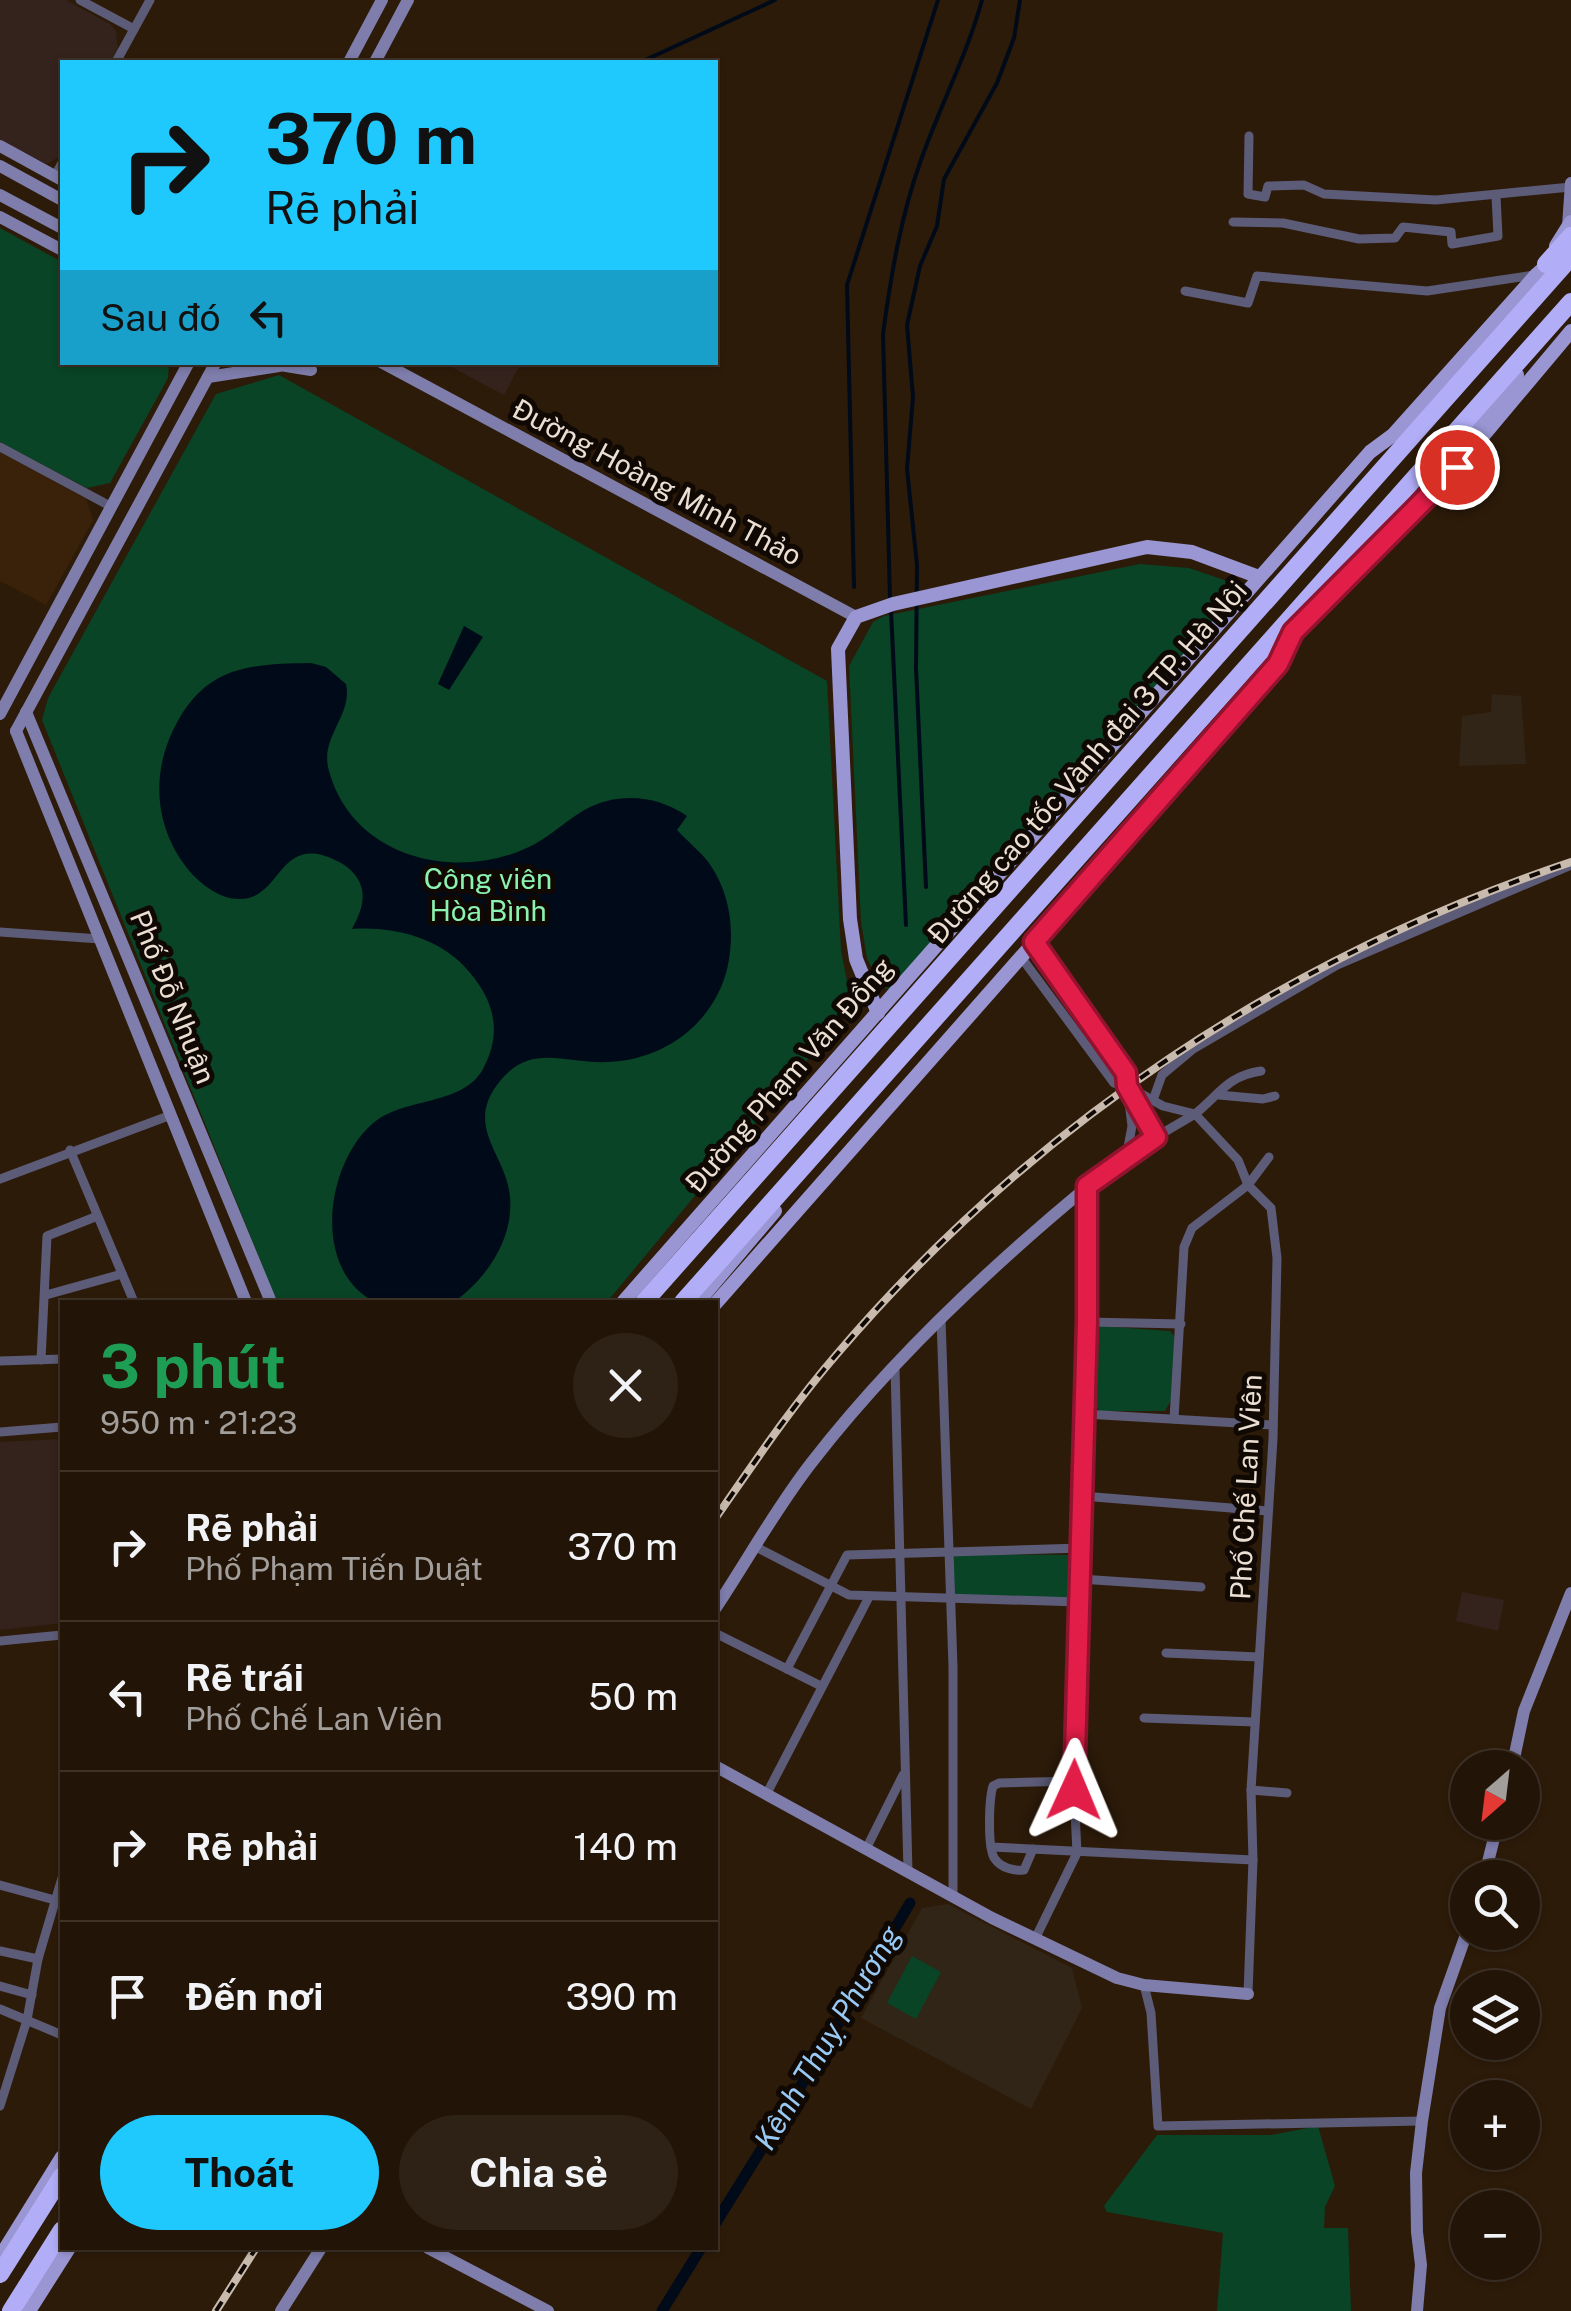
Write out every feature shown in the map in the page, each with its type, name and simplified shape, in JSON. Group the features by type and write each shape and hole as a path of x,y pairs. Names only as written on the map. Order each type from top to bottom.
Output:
{"highway":[{"path":"1541,270 1570,228"},
{"name":"Đường cao tốc Vành đai 3 TP. Hà Nội","path":"645,1300 1571,257"},
{"name":"Đường cao tốc Vành đai 3 TP. Hà Nội","path":"684,1300 1571,302"},
{"path":"0,2272 60,2176"},
{"path":"14,2311 60,2233"}],"main road":[{"name":"Đường Phạm Văn Đồng","path":"625,1300 1370,452 1393,436 1541,270 1571,249"},
{"path":"1435,487 1446,460 1571,311"},
{"path":"700,1300 840,1133 1265,653 1293,632 1457,467 1571,331"},
{"name":"Đường Phạm Văn Đồng","path":"645,1300 1160,717 1381,460 1393,436"},
{"path":"878,1012 856,959 850,919 838,649 856,617 930,595 1148,547 1192,552 1259,577"},
{"path":"718,1301 1278,664 1293,632"},
{"path":"0,2257 60,2160"},
{"path":"14,2311 60,2243"},
{"path":"29,2311 68,2250"}],"street":[{"path":"80,0 134,29"},
{"path":"117,60 150,0"},
{"path":"350,60 382,0"},
{"path":"376,60 408,0"},
{"path":"1249,136 1248,194 1266,197 1268,186 1304,186 1324,194 1410,200 1496,196 1571,185 1570,228"},
{"path":"0,146 59,178"},
{"path":"0,166 60,199"},
{"path":"0,195 60,227"},
{"path":"1233,222 1283,223 1359,238 1395,238 1403,228 1451,232 1452,244 1468,243 1498,236 1496,196"},
{"path":"0,217 60,249"},
{"path":"1184,290 1248,303 1257,276 1427,291 1541,270"},
{"path":"2,709 186,365"},
{"path":"2,709 16,731 214,365"},
{"path":"208,377 272,365"},
{"name":"Đường Hoàng Minh Thảo","path":"387,365 856,617"},
{"path":"0,448 132,518"},
{"path":"2,709 26,712"},
{"name":"Phố Đỗ Nhuận","path":"26,712 269,1300"},
{"name":"Phố Đỗ Nhuận","path":"16,731 245,1300"},
{"path":"1153,1100 1162,1075 1193,1049 1338,964 1571,865"},
{"path":"0,932 100,939"},
{"path":"1034,942 1126,1073 1132,1126 1126,1159"},
{"path":"1021,957 1114,1083 1195,1114"},
{"path":"145,1052 165,1044"},
{"path":"718,1604 810,1465 895,1368 1013,1248 1087,1186 1195,1114 1219,1095 1226,1083 1241,1074 1261,1071"},
{"path":"1127,1086 1156,1137"},
{"path":"1219,1095 1276,1096"},
{"name":"Phố Chế Lan Viên","path":"1195,1114 1238,1160 1248,1185 1271,1208 1278,1258 1273,1425 1251,1790 1253,1860 1248,1994"},
{"path":"0,1179 171,1115"},
{"path":"70,1150 133,1300"},
{"path":"1174,1420 1184,1247 1192,1228 1248,1185 1270,1157"},
{"path":"1035,1939 1078,1853 1075,1781 1087,1186"},
{"path":"41,1360 47,1236 95,1216"},
{"path":"46,1295 122,1274"},
{"path":"941,1319 949,1552 953,1895"},
{"path":"1087,1322 1181,1324"},
{"path":"0,1361 60,1359"},
{"path":"895,1368 908,1872"},
{"path":"1084,1414 1273,1425"},
{"path":"0,1432 60,1427"},
{"path":"1082,1496 1268,1511"},
{"path":"756,1547 848,1595 1080,1602"},
{"path":"787,1669 848,1554 1081,1548"},
{"path":"1080,1579 1201,1587"},
{"path":"1516,1750 1524,1711 1571,1593"},
{"path":"766,1795 869,1597"},
{"path":"718,1634 820,1686"},
{"path":"0,1641 60,1635"},
{"path":"1166,1653 1259,1656"},
{"path":"1144,1718 1255,1722"},
{"path":"718,1768 1035,1939 1117,1978 1144,1985 1248,1994"},
{"path":"866,1849 905,1771"},
{"path":"1034,1850 1024,1870 1016,1871 995,1860 991,1848 992,1786 1075,1781"},
{"path":"1251,1790 1286,1793"},
{"path":"991,1848 1253,1860"},
{"path":"0,1885 59,1900 38,1959 27,2020 0,2106"},
{"path":"1418,2311 1421,2265 1416,2232 1416,2173 1422,2122 1440,2008 1461,1950"},
{"path":"0,1952 38,1959"},
{"path":"1144,1985 1151,2013 1158,2126 1422,2122"},
{"path":"0,1986 32,1996"},
{"path":"0,2009 60,2033"},
{"path":"282,2311 319,2250"},
{"path":"432,2250 548,2311"}],"shaded area":[{"path":"0,0 66,0 110,24 116,31 118,50 113,60 60,60 60,156 47,164 0,142"},
{"path":"448,365 520,365 504,395"},
{"path":"0,452 86,499 93,520 46,605 0,581"},
{"path":"1492,694 1521,696 1526,764 1459,766 1462,716 1491,712"},
{"path":"60,1439 60,1623 0,1630 0,1442"},
{"path":"1462,1592 1504,1600 1498,1631 1456,1621"},
{"path":"948,1904 1072,1968 1082,2008 1031,2109 861,2018 922,1908"}],"green space":[{"path":"0,228 60,261 60,365 169,365 168,378 110,483 87,488 0,442"},
{"name":"Công viên Hòa Bình","path":"279,375 827,681 841,951 852,1006 609,1300 276,1300 42,720 48,698 216,394"},
{"path":"1140,564 1189,568 1230,582 1234,598 889,989 881,987 867,958 861,922 849,666 873,622 884,616"},
{"path":"1100,1326 1170,1331 1175,1337 1173,1397 1165,1411 1100,1411 1090,1401 1092,1337"},
{"path":"952,1554 1073,1555 1068,1598 953,1596"},
{"path":"912,1956 941,1972 916,2019 887,2003"},
{"path":"1318,2126 1335,2186 1325,2207 1324,2228 1348,2228 1351,2311 1217,2311 1223,2233 1107,2212 1104,2206 1157,2135 1271,2135"}],"water":[{"path":"464,626 483,637 449,690 438,684"},
{"path":"311,663 326,667 346,684 345,706 328,748 329,771 341,801 383,843 410,855 470,862 529,847 596,804 628,798 649,800 687,816 677,830 709,863 722,887 731,925 728,965 712,1004 685,1034 629,1060 535,1059 509,1071 497,1085 485,1112 486,1125 508,1185 509,1219 490,1266 456,1300 371,1300 352,1284 340,1264 333,1240 332,1214 344,1164 371,1125 399,1109 461,1090 483,1069 494,1027 482,990 453,956 427,941 382,929 352,929 363,897 354,873 339,862 316,854 302,855 253,897 226,897 193,875 180,858 163,820 163,759 169,739 191,701 219,678 271,665"}],"waterway":[{"path":"645,60 775,0"},
{"path":"854,587 847,285 938,0"},
{"path":"890,598 883,334 889,290 914,181 982,0"},
{"path":"926,887 916,668 917,565 907,469 913,397 907,325 920,266 937,226 944,179 997,83 1014,38 1020,0"},
{"path":"891,611 906,925"},
{"name":"Kênh Thuỵ Phương","path":"718,2219 910,1903"},
{"name":"Kênh Thuỵ Phương","path":"662,2311 700,2250"}],"railway":[{"path":"718,1515 820,1374 913,1271 994,1194 1080,1123 1170,1058 1265,999 1364,947 1466,901 1571,862"},
{"path":"216,2311 255,2250"}],"route":[{"path":"1074,1790 1087,1186 1156,1137 1127,1086 1126,1073 1034,942 1278,664 1293,632 1457,467"}]}
